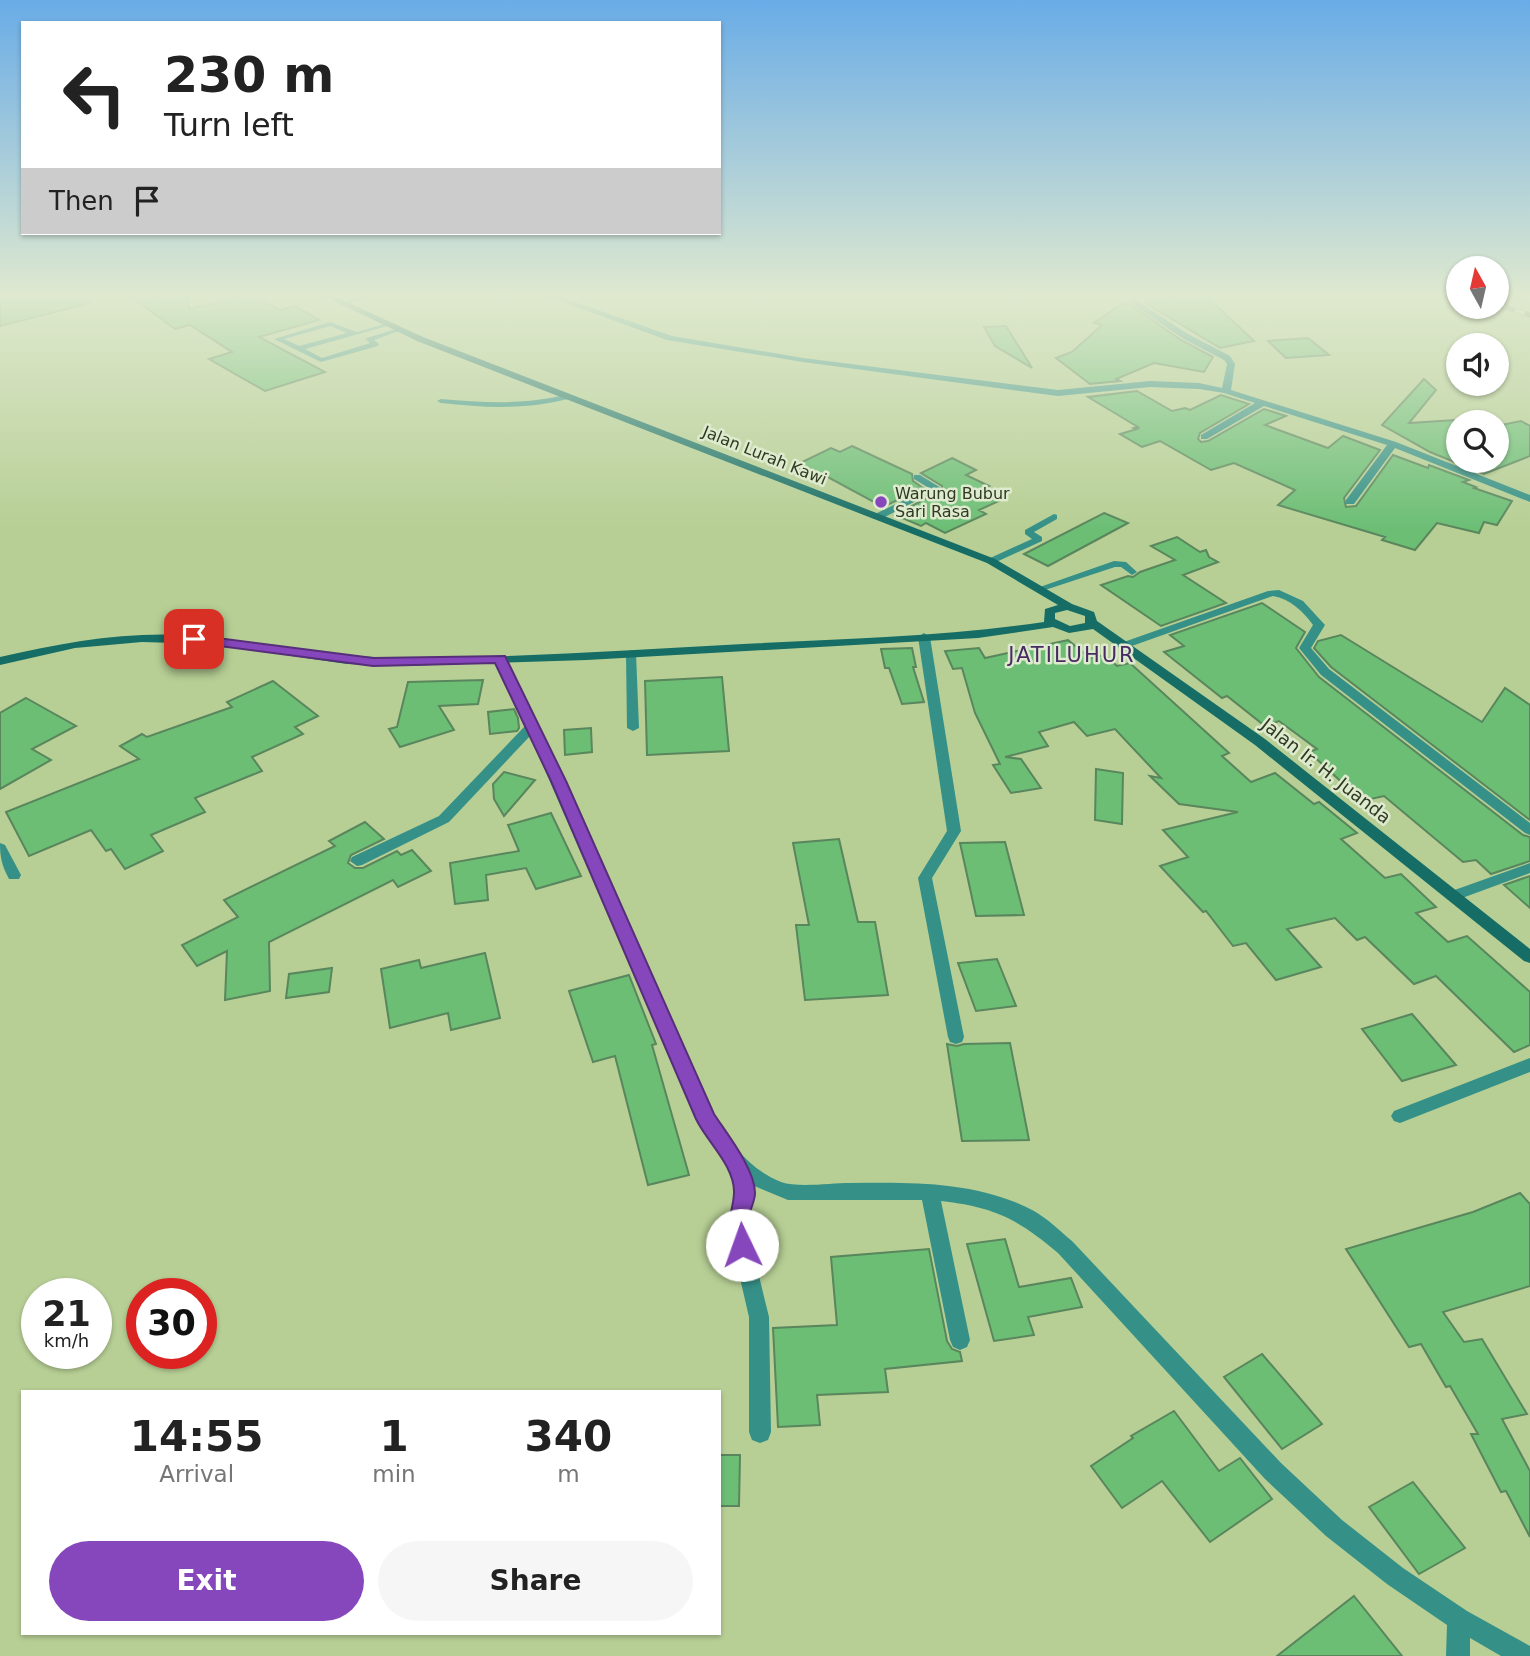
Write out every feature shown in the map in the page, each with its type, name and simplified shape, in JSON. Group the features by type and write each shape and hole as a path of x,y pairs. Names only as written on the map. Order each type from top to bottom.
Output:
{"street":[{"name":"Jalan Lurah Kawi","path":"510,373 991,561 1068,606 1087,612 1092,617 1092,623"},
{"path":"906,373 1058,393 1150,384 1199,386 1226,391 1393,444 1530,499"},
{"path":"1226,391 1229,373"},
{"path":"1204,437 1262,403"},
{"path":"1350,502 1393,444"},
{"path":"877,517 936,488 917,477"},
{"path":"1125,645 1272,593 1281,593 1305,608 1317,621 1319,625 1305,648 1325,672 1530,830"},
{"path":"1052,624 1048,618 1049,611 1068,606"},
{"path":"0,661 75,644 142,638 208,640 288,653 373,662 631,653 1004,633 1052,624 1075,630 1086,628 1092,623"},
{"name":"Jalan Ir. H. Juanda","path":"1092,623 1248,735 1530,957"},
{"path":"924,637 954,831 925,878 956,1037"},
{"path":"500,659 569,804 706,1119 732,1158 750,1176 767,1186 788,1192 964,1194 993,1201 1027,1216 1065,1247 1273,1471 1334,1528 1395,1576 1459,1619 1525,1656"},
{"path":"357,861 444,819 531,727"},
{"path":"0,848 15,875"},
{"path":"1454,896 1530,868"},
{"path":"1400,1116 1530,1065"},
{"path":"732,1158 745,1192 737,1223 759,1317 760,1432"},
{"path":"930,1193 960,1339"},
{"path":"1458,1656 1459,1619"}],"lane":[{"path":"440,401 513,408 544,404 569,396"},
{"path":"991,561 1039,540 1028,532 1054,517"},
{"path":"1042,589 1114,564 1123,565 1132,572"},
{"path":"631,653 633,728"}],"building":[{"path":"234,373 321,373 265,391"},
{"path":"1076,373 1130,373 1116,379 1120,381 1090,384"},
{"path":"1424,379 1436,390 1409,423 1446,421 1446,459 1430,452 1382,425"},
{"path":"1137,391 1172,411 1185,408 1190,410 1221,395 1249,404 1200,433 1198,439 1201,442 1208,441 1264,409 1286,416 1265,425 1328,448 1343,436 1380,450 1344,498 1346,507 1356,506 1393,455 1469,480 1463,482 1512,501 1497,525 1484,522 1479,533 1437,523 1415,550 1382,540 1385,537 1278,505 1295,490 1234,463 1211,470 1160,441 1142,447 1120,434 1138,427 1088,397"},
{"path":"1521,421 1530,426 1530,456 1509,464 1509,423"},
{"path":"852,446 912,474 913,481 923,488 883,507 824,475 820,477 794,466 831,448 840,452"},
{"path":"952,458 976,470 966,475 989,486 979,490 1001,500 979,510 986,514 945,533 926,523 921,526 895,515 942,490 942,486 921,473"},
{"path":"1104,513 1128,523 1048,566 1024,554"},
{"path":"1177,537 1200,552 1206,550 1209,557 1218,562 1183,575 1226,603 1161,626 1101,585 1128,576 1133,577 1175,560 1151,546"},
{"path":"1262,603 1305,632 1296,648 1319,677 1523,835 1530,837 1530,861 1491,874 1476,860 1463,862 1384,796 1362,801 1309,752 1317,749 1279,721 1265,726 1227,696 1222,698 1164,652 1184,646 1170,635"},
{"path":"1341,635 1482,722 1505,688 1530,705 1530,820 1331,667 1314,648 1318,641"},
{"path":"1068,640 1090,658 1105,655 1117,666 1130,663 1229,753 1222,756 1251,782 1275,773 1314,804 1319,802 1357,833 1341,839 1385,878 1401,874 1436,907 1416,913 1448,942 1467,936 1530,992 1530,1045 1514,1052 1436,976 1414,984 1365,937 1357,940 1335,918 1287,929 1321,967 1276,980 1246,943 1233,946 1206,911 1203,912 1160,866 1188,857 1163,830 1238,812 1179,804 1150,776 1161,778 1115,729 1087,736 1074,722 1039,732 1048,746 1005,757 1021,759 1041,788 1011,793 993,765 1000,764 975,713 962,668 953,669 945,651 979,648 985,658"},
{"path":"912,648 916,667 913,667 924,702 902,704 889,668 885,668 881,649"},
{"path":"722,677 729,751 647,755 645,681"},
{"path":"483,680 478,704 439,706 454,730 400,747 389,729 397,727 408,682"},
{"path":"273,681 318,716 295,727 303,734 252,757 262,771 195,798 205,812 151,835 163,851 125,869 111,849 106,851 91,830 29,856 6,812 139,759 120,746 142,734 147,737 232,707 227,702"},
{"path":"26,698 76,726 32,749 51,760 0,789 0,713"},
{"path":"514,709 518,718 517,731 490,734 488,712"},
{"path":"591,728 592,752 565,755 564,730"},
{"path":"1096,769 1123,773 1122,824 1095,820"},
{"path":"504,772 535,780 504,816 494,799 493,784"},
{"path":"551,813 581,876 536,889 526,868 486,875 488,900 455,904 450,863 519,851 508,825"},
{"path":"365,822 384,839 351,855 348,863 355,868 363,868 397,851 401,855 412,850 431,871 398,887 393,880 269,942 270,991 225,1000 227,951 197,966 182,945 238,917 224,900 335,846 329,841"},
{"path":"839,839 858,922 875,922 888,995 805,1000 796,925 809,925 793,843"},
{"path":"1005,842 1024,915 976,916 960,843"},
{"path":"1530,876 1530,908 1504,885"},
{"path":"485,953 500,1018 451,1030 448,1013 390,1028 381,969 419,960 421,968"},
{"path":"997,959 1016,1006 976,1011 958,963"},
{"path":"332,968 329,992 286,998 289,974"},
{"path":"629,975 656,1044 652,1045 689,1175 648,1185 615,1056 593,1062 569,991"},
{"path":"1412,1014 1456,1065 1402,1081 1362,1029"},
{"path":"1010,1043 1029,1140 962,1141 947,1044 957,1046"},
{"path":"1520,1193 1530,1204 1530,1286 1443,1312 1464,1342 1482,1339 1527,1414 1502,1419 1530,1471 1530,1537 1506,1491 1501,1492 1471,1434 1478,1434 1450,1386 1446,1387 1421,1344 1409,1347 1346,1249 1473,1212"},
{"path":"1005,1239 1019,1287 1071,1278 1082,1307 1028,1317 1034,1335 994,1341 967,1244"},
{"path":"929,1249 947,1341 952,1349 960,1352 962,1361 885,1369 888,1392 817,1395 820,1425 778,1427 773,1328 837,1325 831,1257"},
{"path":"1262,1354 1322,1424 1282,1449 1224,1377"},
{"path":"1174,1411 1219,1471 1240,1458 1272,1499 1210,1542 1162,1481 1122,1508 1091,1466 1133,1438 1131,1436"},
{"path":"721,1455 740,1455 739,1506 721,1506"},
{"path":"1413,1482 1465,1548 1419,1574 1369,1507"},
{"path":"1354,1596 1402,1656 1277,1656"}],"place":[{"name":"Warung Bubur Sari Rasa","path":"881,502"}],"district":[{"name":"JATILUHUR","path":"1072,655"}],"route":[{"path":"194,639 373,662 500,659 558,781 706,1119 738,1171 745,1192 737,1223 742,1245"}]}
